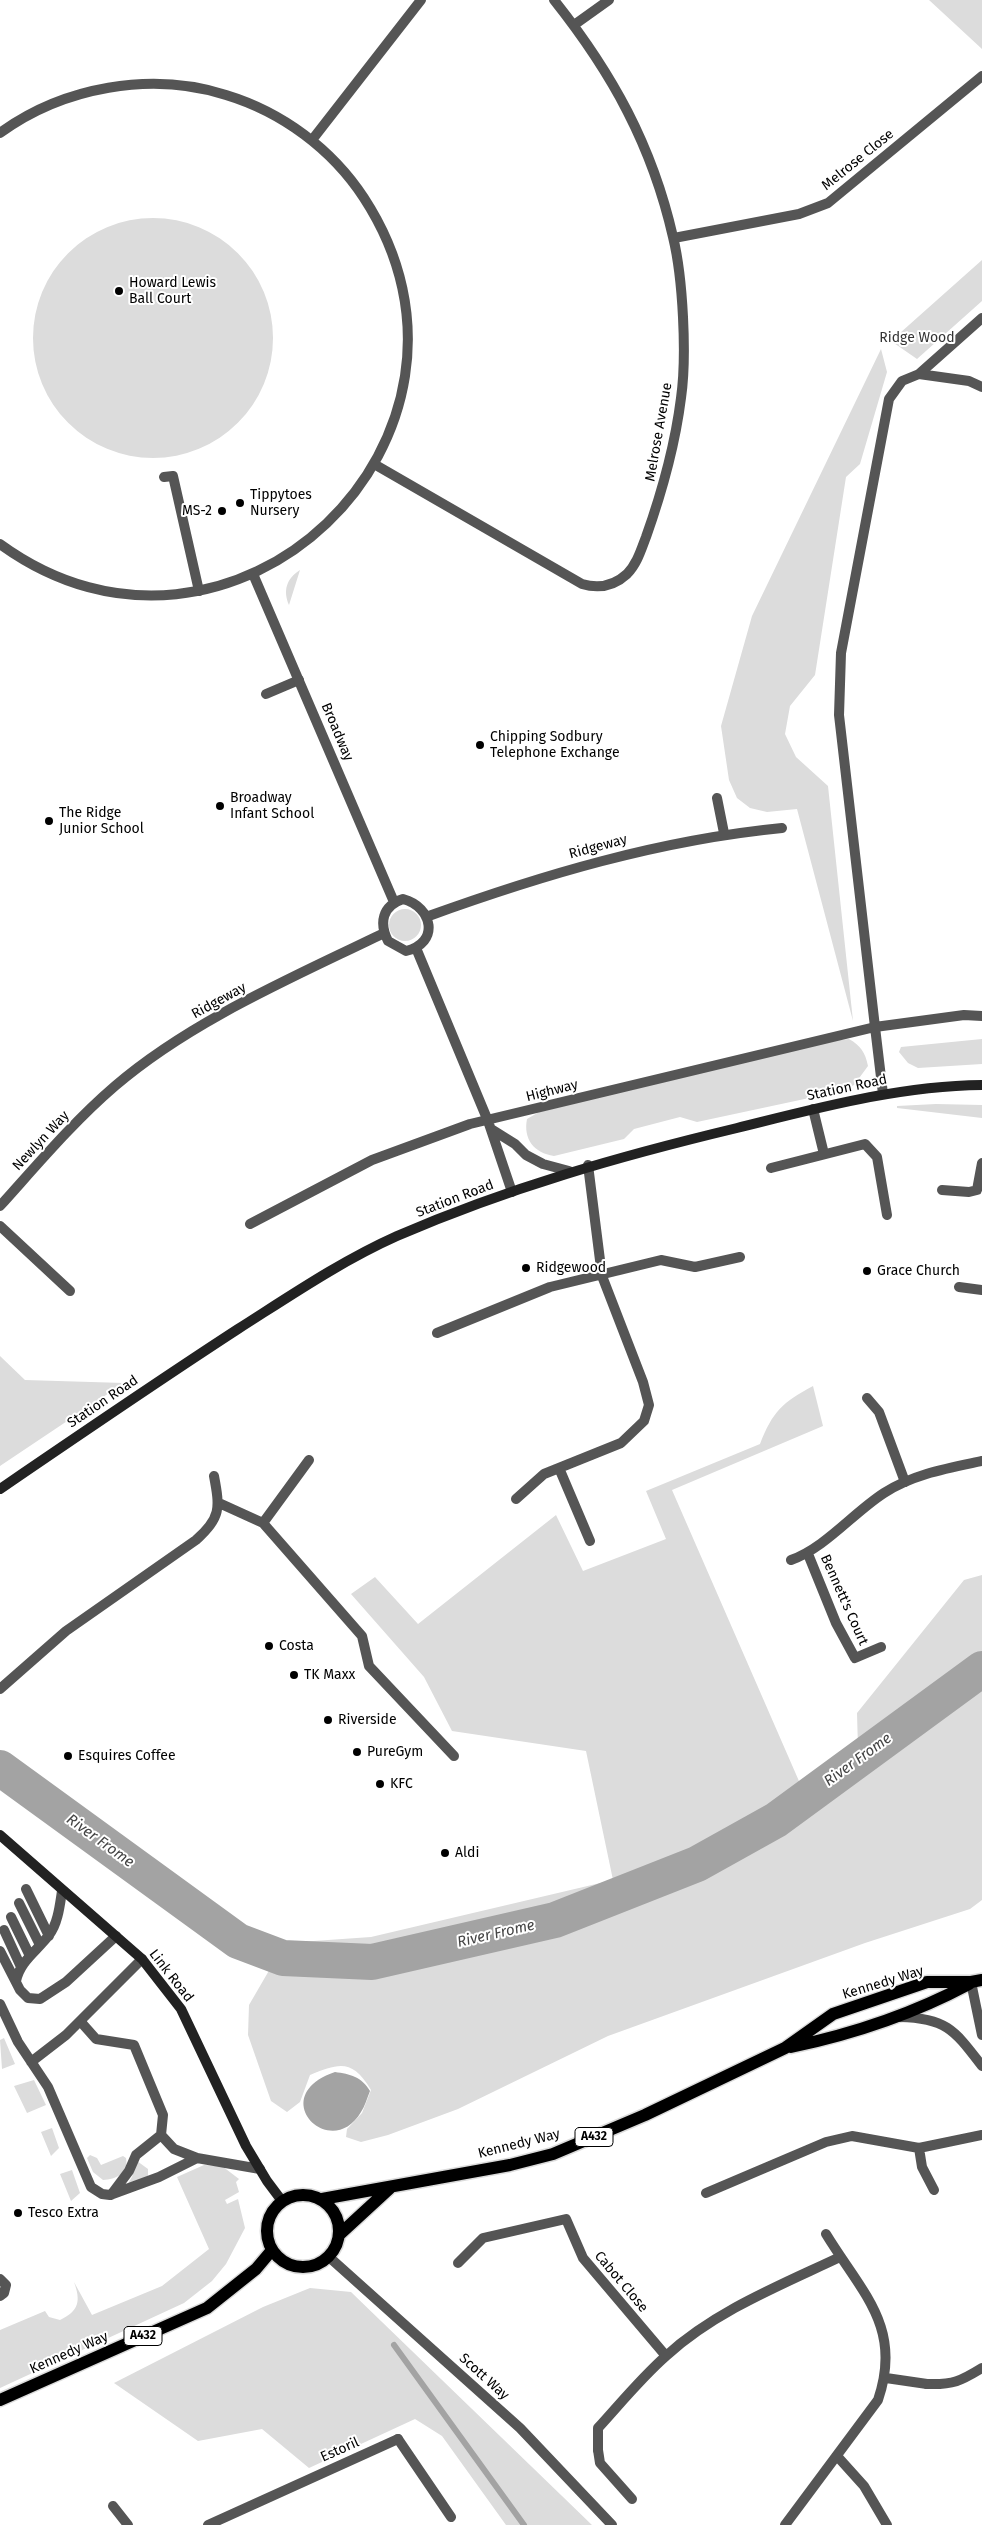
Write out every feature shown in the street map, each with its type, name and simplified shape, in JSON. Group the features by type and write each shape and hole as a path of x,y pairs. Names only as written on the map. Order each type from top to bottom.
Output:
{"main road":[{"name":"Station Road","path":"0,1489 205,1351 358,1256 396,1237 588,1165 813,1109 883,1094 946,1086 982,1085"},
{"name":"Link Road","path":"0,1836 142,1960 181,2009 246,2146 282,2201"},
{"name":"Kennedy Way","path":"785,2048 844,2035 935,2002 976,1981"},
{"name":"Kennedy Way","path":"322,2199 510,2165 553,2154 645,2115 785,2048 832,2014 927,1982 976,1981"},
{"name":"Kennedy Way","path":"340,2234 390,2188"},
{"name":"A432","path":"282,2201 295,2195 309,2195 322,2199"},
{"path":"322,2199 333,2209 338,2220 340,2234"},
{"path":"282,2201 272,2210 267,2223 267,2237 272,2250 288,2264 302,2268 317,2265 329,2257"},
{"name":"A432","path":"329,2257 337,2246 340,2234"},
{"name":"Kennedy Way","path":"0,2400 208,2308 256,2269 272,2250"}],"street":[{"path":"312,140 421,0"},
{"name":"Melrose Avenue","path":"374,464 582,584 595,588 618,581 629,572 637,561 662,495 681,398 681,306 674,238 645,146 624,101 602,63 554,0"},
{"path":"574,25 609,0"},
{"name":"Melrose Close","path":"674,238 799,214 828,203 982,76"},
{"path":"0,133 56,102 86,93 151,83 212,90 245,101 282,120 312,140 336,162 361,194 374,214 388,243 399,274 406,315 405,372 399,404 388,435 374,464 357,491 337,515 314,536 285,558 252,574 199,591 142,595 123,594 86,587 50,575 0,544"},
{"path":"883,1094 839,715 841,653 889,399 902,382 919,374 982,318"},
{"path":"919,374 969,381 982,387"},
{"path":"164,477 173,476 199,591"},
{"name":"Broadway","path":"252,574 394,902"},
{"path":"266,694 299,680"},
{"path":"717,798 724,833"},
{"name":"Ridgeway","path":"426,917 518,884 656,846 724,833 782,828"},
{"path":"403,899 412,902 419,907 426,917 429,926 428,935 424,943 416,948 406,951 397,948 388,941 382,922 385,912 394,902 403,899"},
{"name":"Ridgeway","path":"82,1117 122,1080 157,1054 212,1020 384,932"},
{"path":"416,948 489,1125 512,1192"},
{"name":"Highway","path":"250,1224 372,1160 470,1124 489,1125 875,1027 964,1016 982,1016"},
{"path":"813,1109 824,1154"},
{"name":"Newlyn Way","path":"0,1206 82,1117"},
{"path":"489,1125 515,1144 526,1156 569,1172"},
{"path":"770,1168 865,1144 877,1157 887,1215"},
{"path":"942,1190 979,1192 982,1163"},
{"path":"516,1499 544,1474 621,1443 644,1421 649,1405 602,1276 588,1165"},
{"path":"0,1226 70,1291"},
{"path":"437,1333 550,1287 602,1276 661,1260 695,1267 740,1257"},
{"path":"959,1287 982,1290"},
{"path":"867,1398 879,1412 905,1482"},
{"path":"263,1523 309,1460"},
{"name":"Bennett's Court","path":"791,1560 808,1554 859,1510 885,1492 905,1482 940,1470 982,1461"},
{"path":"559,1468 590,1541"},
{"path":"0,1689 66,1631 196,1540 211,1527 219,1503 214,1476"},
{"path":"219,1503 263,1523 362,1636 369,1666 454,1756"},
{"name":"Bennett's Court","path":"808,1554 836,1623 855,1658 881,1647"},
{"path":"26,1888 49,1936"},
{"path":"16,1982 21,1966 49,1936 59,1909 62,1890"},
{"path":"19,1903 40,1945"},
{"path":"11,1917 30,1956"},
{"path":"4,1930 21,1966"},
{"path":"0,1950 16,1982 28,1998 40,1998 66,1982 116,1936"},
{"path":"31,2062 66,2035 142,1960"},
{"path":"976,1981 982,2035"},
{"path":"0,2004 18,2042 48,2087 91,2187 102,2194 110,2195 159,2177 197,2158"},
{"path":"895,2017 922,2017 940,2022 957,2034 982,2066"},
{"path":"80,2021 96,2039 134,2045 163,2116 161,2135 136,2155 129,2171 110,2195"},
{"path":"161,2135 174,2149 197,2158 260,2169"},
{"path":"706,2193 826,2142 852,2136 920,2148 982,2135"},
{"path":"920,2148 922,2167 934,2190"},
{"name":"Cabot Close","path":"458,2263 483,2238 566,2219 582,2258 666,2356"},
{"path":"784,2525 838,2456 878,2400 886,2378 886,2341 878,2316 826,2234"},
{"name":"Scott Way","path":"329,2257 520,2428 612,2525"},
{"path":"632,2499 600,2463 598,2428 666,2356 717,2319 756,2297 840,2257"},
{"path":"0,2279 6,2285 4,2293 0,2296"},
{"path":"886,2378 947,2385 959,2382 982,2368"},
{"name":"Estoril","path":"208,2525 398,2439 451,2517"},
{"path":"838,2456 864,2486 886,2525"},
{"path":"113,2506 128,2525"}],"green space":[{"path":"929,0 982,0 982,49"},
{"path":"141,218 165,218 188,223 210,232 238,253 253,271 264,292 271,314 273,338 271,362 264,384 253,405 238,423 210,444 188,453 165,458 141,458 118,453 96,444 77,431 60,414 47,395 38,373 33,350 33,326 38,303 47,281 60,262 77,245 96,232 118,223"},
{"name":"Ridge Wood","path":"982,260 982,301 917,359 891,341"},
{"path":"881,349 887,372 860,464 846,477 815,675 790,706 785,734 796,757 828,786 853,1021 797,809 767,812 750,808 737,798 729,780 721,726 752,616"},
{"path":"300,570 289,605 286,595 287,586 292,577"},
{"path":"405,909 416,914 421,925 416,936 405,941 394,936 389,925 394,914"},
{"path":"849,1039 862,1050 868,1066 854,1085 842,1091 697,1122 680,1117 634,1129 624,1139 554,1156 541,1152 536,1148 527,1133 527,1119 539,1112 830,1041"},
{"path":"982,1039 982,1064 918,1068 908,1063 899,1052 901,1047"},
{"path":"936,1104 982,1105 982,1118 897,1108 897,1106"},
{"path":"0,1356 25,1380 124,1383 0,1466"},
{"path":"813,1386 823,1426 672,1490 802,1788 858,1748 857,1713 964,1580 982,1575 982,1900 970,1909 865,1943 608,2036 458,2109 388,2135 361,2142 346,2137 347,2129 362,2113 371,2090 358,2073 345,2066 337,2066 310,2075 300,2102 287,2112 271,2101 248,2035 249,2005 285,1943 371,1937 613,1880 586,1751 452,1731 424,1677 351,1594 375,1577 418,1624 556,1515 583,1571 666,1539 646,1491 760,1444 769,1423 780,1409 793,1398"},
{"path":"4,2038 15,2064 2,2069 0,2040"},
{"path":"34,2080 46,2105 27,2113 14,2086"},
{"path":"52,2128 59,2148 51,2156 41,2132"},
{"path":"90,2155 97,2158 101,2165 123,2156 126,2158 125,2168 117,2177 103,2180 93,2172 87,2158"},
{"path":"137,2161 148,2169 148,2176 127,2185 132,2177"},
{"path":"204,2165 222,2166 239,2179 236,2182 239,2192 225,2200 227,2204 238,2199 245,2228 226,2264 212,2281 184,2303 0,2388 0,2330 45,2311 49,2317 60,2320 66,2317 77,2305 78,2300 74,2282 92,2315 162,2286 209,2249 177,2177"},
{"path":"72,2170 80,2193 71,2201 60,2174"},
{"path":"310,2288 351,2292 592,2525 506,2525 442,2436 415,2419 309,2468 262,2429 198,2441 114,2383 263,2307"}],"shaded area":[{"path":"335,2072 359,2079 370,2091 361,2112 348,2126 334,2131 321,2128 310,2120 304,2109 305,2096 315,2083"}],"waterway":[{"name":"River Frome","path":"0,1768 238,1941 283,1958 372,1962 555,1920 697,1864 776,1820 982,1669"},
{"path":"394,2345 524,2525"}],"place":[{"name":"Howard Lewis Ball Court","path":"119,291"},
{"name":"Tippytoes Nursery","path":"240,503"},
{"name":"MS-2","path":"222,511"},
{"name":"Chipping Sodbury Telephone Exchange","path":"480,745"},
{"name":"Broadway Infant School","path":"220,806"},
{"name":"The Ridge Junior School","path":"49,821"},
{"name":"Ridgewood","path":"526,1268"},
{"name":"Grace Church","path":"867,1271"},
{"name":"Costa","path":"269,1646"},
{"name":"TK Maxx","path":"294,1675"},
{"name":"Riverside","path":"328,1720"},
{"name":"PureGym","path":"357,1752"},
{"name":"Esquires Coffee","path":"68,1756"},
{"name":"KFC","path":"380,1784"},
{"name":"Aldi","path":"445,1853"},
{"name":"Tesco Extra","path":"18,2213"}]}
